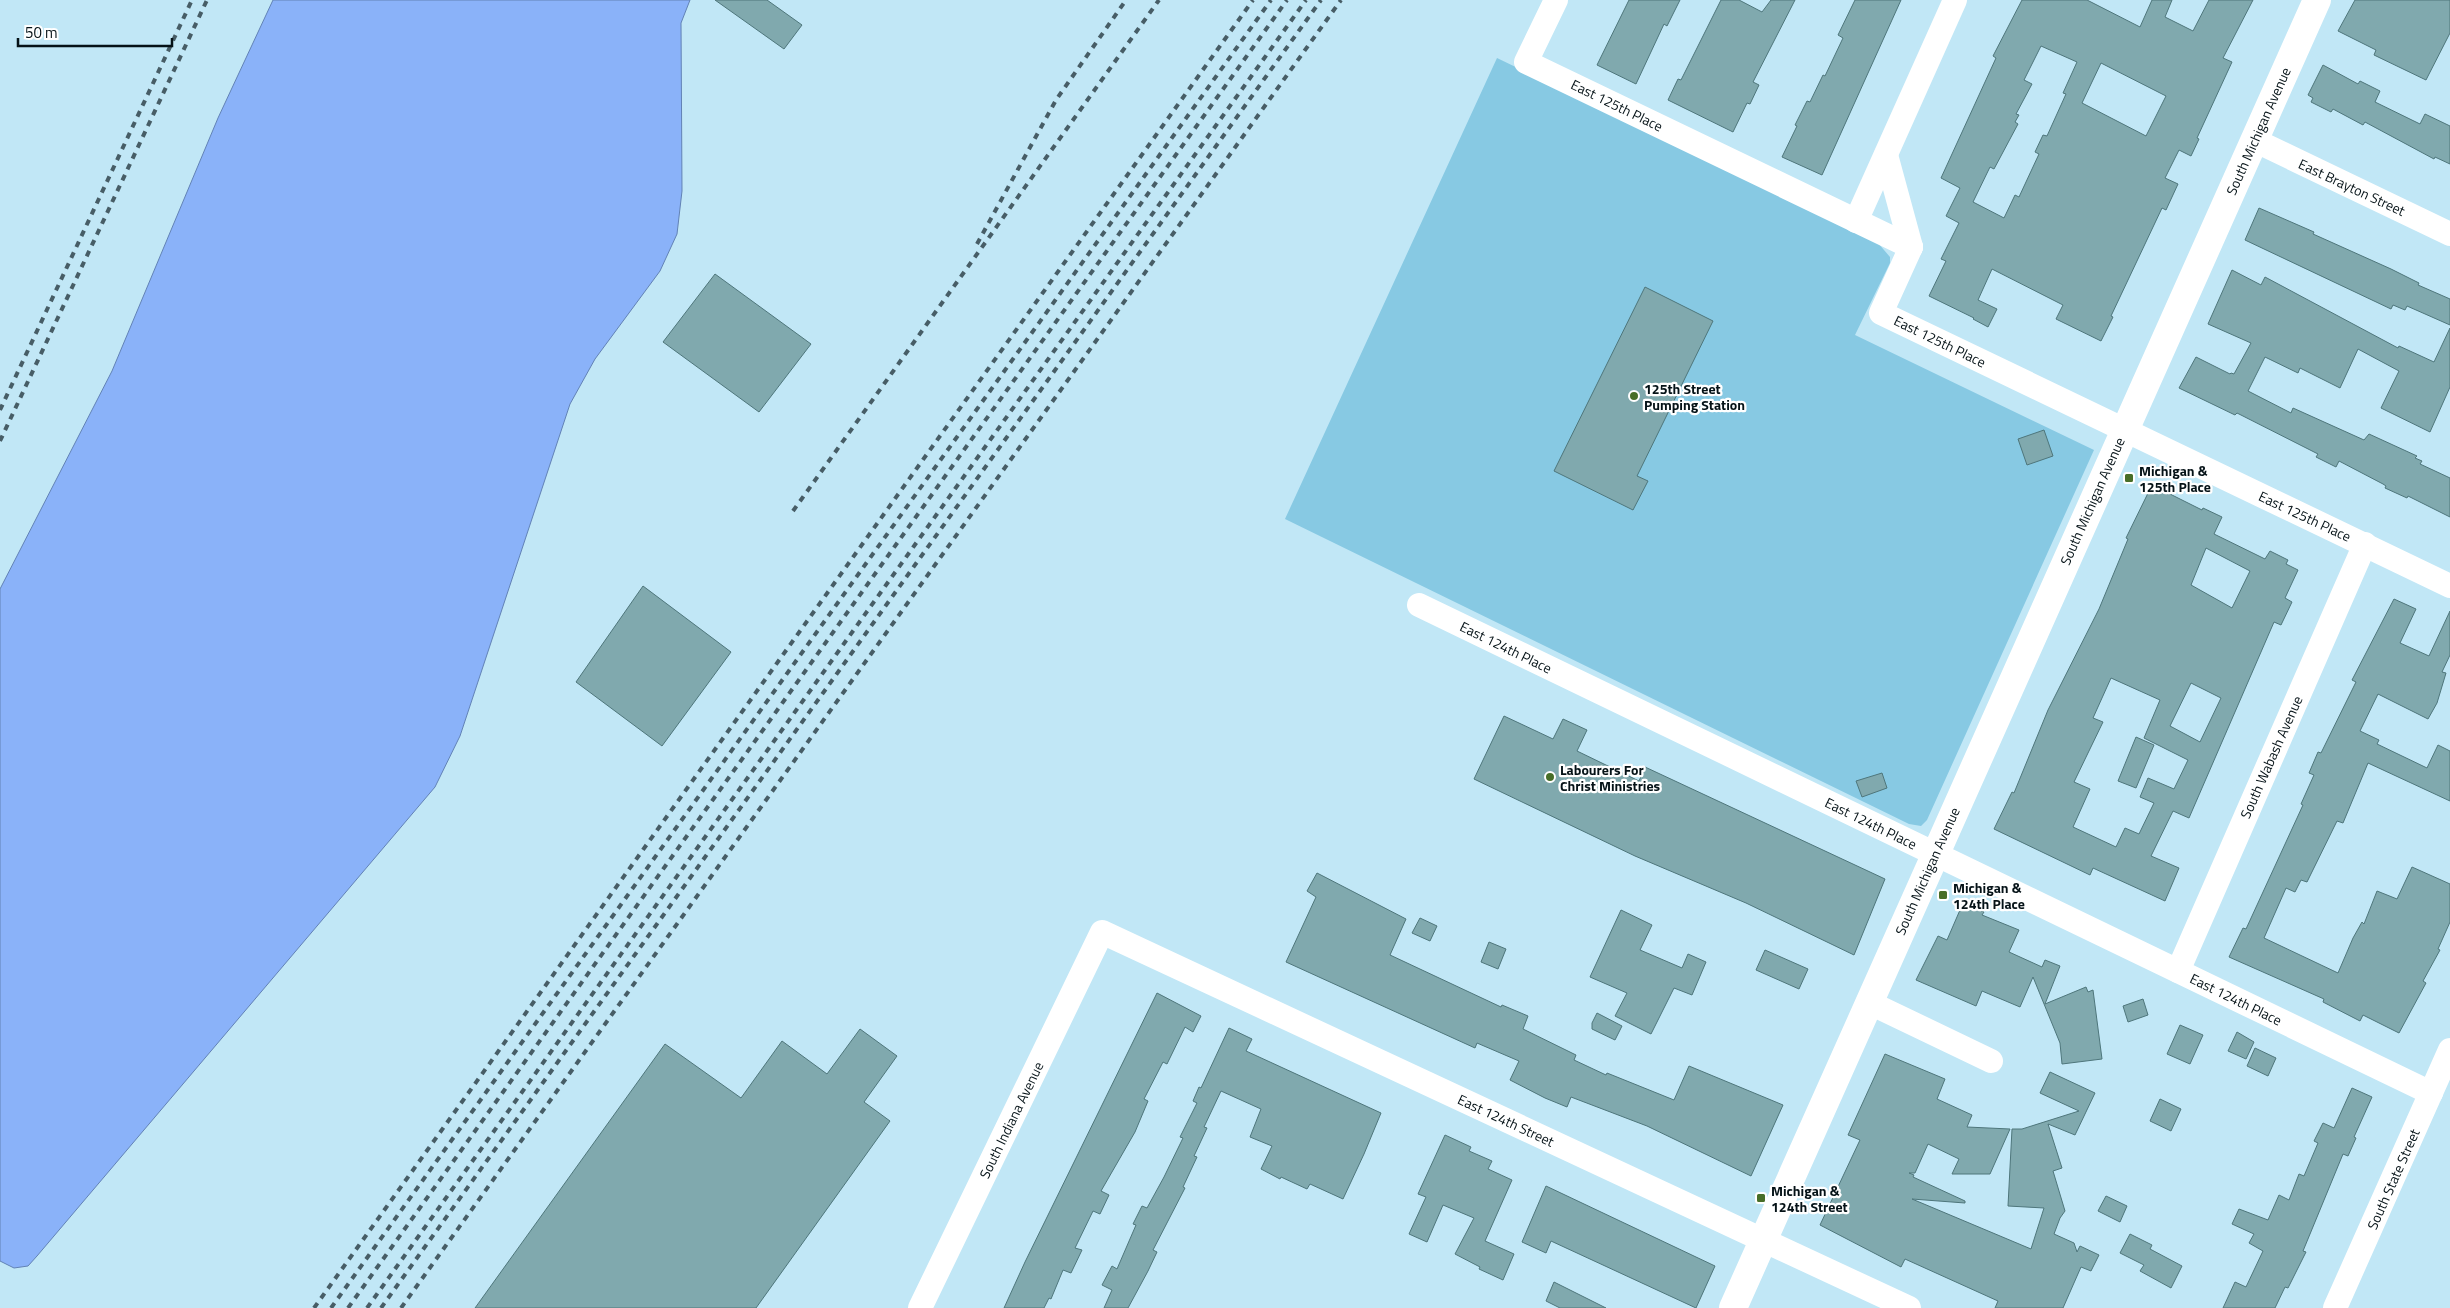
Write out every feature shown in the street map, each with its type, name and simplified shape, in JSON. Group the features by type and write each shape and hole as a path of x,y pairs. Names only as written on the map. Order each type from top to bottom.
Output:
{"main road":[{"name":"South Michigan Avenue","path":"1733,1308 2316,0"}],"street":[{"name":"East 125th Place","path":"1556,0 1526,62 1911,247 1881,313 2450,586"},
{"path":"1856,221 1955,0"},
{"name":"East Brayton Street","path":"2254,140 2450,234"},
{"path":"1886,155 1911,247"},
{"name":"South Wabash Avenue","path":"2178,971 2365,544"},
{"name":"East 124th Place","path":"1419,605 2431,1093"},
{"name":"East 124th Street","path":"1102,932 1908,1308"},
{"name":"South Indiana Avenue","path":"920,1308 1102,932"},
{"path":"1868,1002 1991,1061"},
{"name":"South State Street","path":"2335,1308 2450,1050"}],"shaded area":[{"path":"273,0 690,0 681,23 682,191 677,234 660,271 595,359 570,404 460,736 435,787 37,1256 28,1266 14,1268 0,1261 0,589 112,371 218,118"},
{"path":"1497,58 1878,243 1890,257 1890,263 1855,335 2094,450 1927,820 1921,826 1909,824 1285,519"}],"building":[{"path":"715,0 767,0 802,25 784,49"},
{"path":"1629,0 1680,0 1667,26 1664,24 1636,84 1597,65"},
{"path":"1721,0 1739,0 1762,12 1771,0 1795,0 1753,82 1759,85 1750,104 1747,103 1733,132 1668,100 1678,79 1681,80"},
{"path":"1855,0 1901,0 1822,175 1782,157 1807,101 1810,102 1823,75 1825,76 1843,38 1838,35"},
{"path":"2022,0 2087,0 2140,27 2152,0 2172,0 2165,17 2193,31 2209,0 2253,0 2223,58 2232,62 2197,138 2199,139 2191,156 2179,150 2165,178 2178,184 2166,210 2162,208 2101,341 2056,319 2063,305 1992,269 1978,300 1997,309 1988,327 1929,296 1946,261 1941,259 1959,223 1946,216 1960,188 1941,178 1996,58 1993,56","holes":["2041,46 2077,62 2063,93 2066,94 2047,136 2043,135 2035,152 2039,154 2019,197 2015,195 2004,218 1973,202 1990,167 1994,169 2018,124 2015,122 2019,115 2016,114 2032,84 2024,80","2101,63 2166,96 2146,136 2082,103"]},
{"path":"2355,0 2450,0 2450,33 2426,80 2374,55 2376,50 2338,31"},
{"path":"2323,65 2358,84 2360,81 2380,91 2375,102 2420,124 2425,114 2450,126 2450,164 2435,157 2434,159 2365,122 2363,125 2333,109 2331,112 2311,102 2313,98 2308,95"},
{"path":"2259,208 2314,232 2313,234 2391,269 2419,283 2418,285 2450,299 2450,325 2407,306 2405,310 2393,305 2391,309 2245,240"},
{"path":"2232,270 2261,285 2265,277 2398,348 2399,346 2434,362 2450,328 2450,387 2430,432 2381,408 2399,371 2358,349 2340,388 2300,368 2298,373 2265,357 2248,391 2291,413 2293,408 2364,440 2369,434 2417,456 2415,458 2422,461 2420,464 2450,478 2450,517 2408,496 2407,498 2385,488 2386,486 2383,484 2339,461 2336,467 2316,457 2318,454 2237,413 2235,415 2179,388 2196,357 2230,374 2234,374 2251,343 2208,324"},
{"path":"715,274 811,344 759,412 663,342"},
{"name":"125th Street Pumping Station","path":"1645,287 1713,321 1637,476 1648,481 1633,510 1554,471"},
{"path":"2044,430 2053,456 2027,465 2018,439"},
{"path":"2152,485 2202,510 2203,508 2222,517 2214,534 2265,559 2270,551 2288,560 2286,564 2298,570 2285,598 2292,602 2281,625 2274,622 2189,818 2173,811 2151,856 2179,868 2165,901 2093,868 2090,875 1994,829 2012,792 2014,793 2048,710 2099,609 2128,539 2126,538","holes":["2206,548 2250,571 2232,608 2191,585","2111,678 2160,700 2144,738 2188,760 2174,789 2148,778 2140,797 2154,803 2139,834 2125,828 2116,847 2073,827 2090,789 2074,782 2103,722 2093,718","2191,683 2221,698 2200,742 2170,726"]},
{"path":"643,586 731,652 662,746 576,682"},
{"path":"2394,599 2416,609 2400,643 2429,656 2450,611 2450,655 2442,672 2446,673 2437,703 2428,719 2378,694 2360,731 2379,740 2377,744 2427,768 2438,745 2450,751 2450,801 2368,763 2343,823 2337,821 2307,882 2301,880 2295,892 2286,888 2264,938 2338,973 2353,938 2362,922 2364,924 2377,891 2397,899 2412,867 2450,884 2450,922 2438,949 2440,950 2423,981 2426,983 2399,1033 2363,1015 2360,1021 2323,1002 2324,999 2229,957 2243,928 2246,929 2303,805 2301,804 2314,775 2309,773 2318,752 2321,753 2356,682 2352,680"},
{"path":"1504,716 1553,739 1563,719 1587,730 1577,751 1639,781 1645,767 1885,879 1854,955 1746,903 1635,856 1474,779"},
{"path":"2136,737 2154,745 2136,788 2118,781"},
{"path":"1882,773 1887,788 1862,797 1856,781"},
{"path":"1317,873 1406,919 1390,955 1501,1007 1502,1005 1528,1016 1523,1029 1576,1055 1574,1060 1606,1075 1607,1073 1674,1100 1689,1066 1783,1105 1751,1176 1647,1126 1571,1097 1567,1107 1545,1098 1510,1080 1519,1061 1477,1043 1475,1048 1286,962 1316,897 1307,891"},
{"path":"1963,903 1984,912 1982,915 2019,930 2009,952 2042,967 2045,960 2060,966 2045,1004 2086,987 2088,992 2093,990 2102,1059 2062,1064 2060,1043 2033,977 2020,1007 1982,991 1976,1006 1916,980 1938,936 1947,940"},
{"path":"1621,910 1652,925 1640,950 1682,968 1688,954 1706,962 1692,995 1674,988 1651,1034 1615,1016 1627,993 1590,977"},
{"path":"1420,918 1437,926 1430,941 1412,933"},
{"path":"1489,942 1506,949 1498,969 1481,962"},
{"path":"1765,950 1808,969 1799,989 1756,970"},
{"path":"1157,993 1201,1016 1193,1032 1185,1027 1167,1064 1163,1062 1144,1099 1148,1101 1135,1132 1101,1191 1109,1195 1100,1214 1093,1211 1075,1248 1082,1250 1071,1273 1063,1270 1051,1299 1049,1298 1044,1308 1004,1308 1025,1262"},
{"path":"2143,999 2148,1015 2128,1022 2123,1006"},
{"path":"1597,1013 1622,1026 1615,1040 1592,1029 1592,1023"},
{"path":"2180,1025 2203,1035 2190,1064 2167,1054"},
{"path":"1229,1028 1252,1039 1246,1051 1381,1113 1364,1154 1343,1199 1310,1184 1307,1189 1281,1177 1280,1179 1261,1169 1272,1146 1250,1137 1261,1109 1221,1091 1204,1127 1207,1128 1194,1156 1197,1157 1183,1187 1185,1188 1153,1250 1157,1252 1148,1271 1128,1308 1104,1308 1112,1290 1102,1285 1112,1266 1117,1269 1136,1225 1133,1224 1142,1206 1147,1208 1164,1177 1183,1138 1180,1137 1197,1103 1193,1101 1199,1087 1201,1088"},
{"path":"860,1029 897,1056 864,1102 890,1121 756,1308 475,1308 665,1044 741,1098 782,1041 827,1074"},
{"path":"2237,1032 2254,1042 2246,1059 2228,1051"},
{"path":"2255,1048 2276,1058 2268,1076 2247,1066"},
{"path":"1885,1054 1945,1079 1937,1099 1972,1115 1967,1127 2010,1129 1990,1174 1952,1174 1959,1159 1928,1144 1915,1173 1909,1173 1914,1175 1913,1177 1965,1201 1965,1203 1912,1199 2031,1249 2044,1208 2008,1206 2012,1129 2022,1129 2079,1111 2040,1093 2050,1072 2095,1093 2075,1135 2048,1124 2062,1168 2053,1171 2065,1211 2054,1234 2074,1243 2077,1252 2080,1246 2099,1255 2091,1271 2081,1267 2063,1308 1995,1308 1998,1301 1905,1259 1901,1267 1820,1225 1860,1140 1848,1135"},
{"path":"2352,1088 2372,1097 2354,1137 2356,1138 2348,1156 2343,1154 2303,1251 2306,1252 2288,1288 2285,1287 2275,1308 2223,1308 2235,1282 2246,1287 2263,1251 2249,1243 2254,1234 2232,1224 2239,1209 2268,1220 2279,1195 2289,1200 2299,1174 2304,1176 2318,1143 2314,1141 2323,1123 2334,1128"},
{"path":"2160,1099 2181,1109 2171,1131 2150,1121"},
{"path":"1445,1135 1471,1147 1469,1151 1492,1161 1488,1169 1512,1180 1485,1241 1514,1254 1503,1280 1479,1269 1480,1267 1455,1254 1474,1218 1443,1205 1427,1242 1409,1234 1426,1197 1418,1194"},
{"path":"1546,1186 1715,1266 1696,1308 1551,1241 1546,1253 1522,1242"},
{"path":"2106,1196 2127,1206 2120,1222 2098,1211"},
{"path":"2130,1234 2152,1245 2150,1249 2182,1266 2171,1288 2140,1271 2144,1265 2120,1253"},
{"path":"1554,1282 1606,1308 1560,1308 1546,1301"}],"railway":[{"path":"0,410 192,0"},
{"path":"0,441 207,0"},
{"path":"977,244 1056,100 1126,0"},
{"path":"793,511 1159,0"},
{"path":"314,1308 1253,0"},
{"path":"331,1308 1271,0"},
{"path":"348,1308 1287,0"},
{"path":"367,1308 1306,0"},
{"path":"381,1308 1321,0"},
{"path":"401,1308 1341,0"}],"place":[{"name":"125th Street Pumping Station","path":"1634,396"},
{"name":"Michigan & 125th Place","path":"2129,478"},
{"name":"Labourers For Christ Ministries","path":"1550,777"},
{"name":"Michigan & 124th Place","path":"1943,895"},
{"name":"Michigan & 124th Street","path":"1761,1198"}]}
